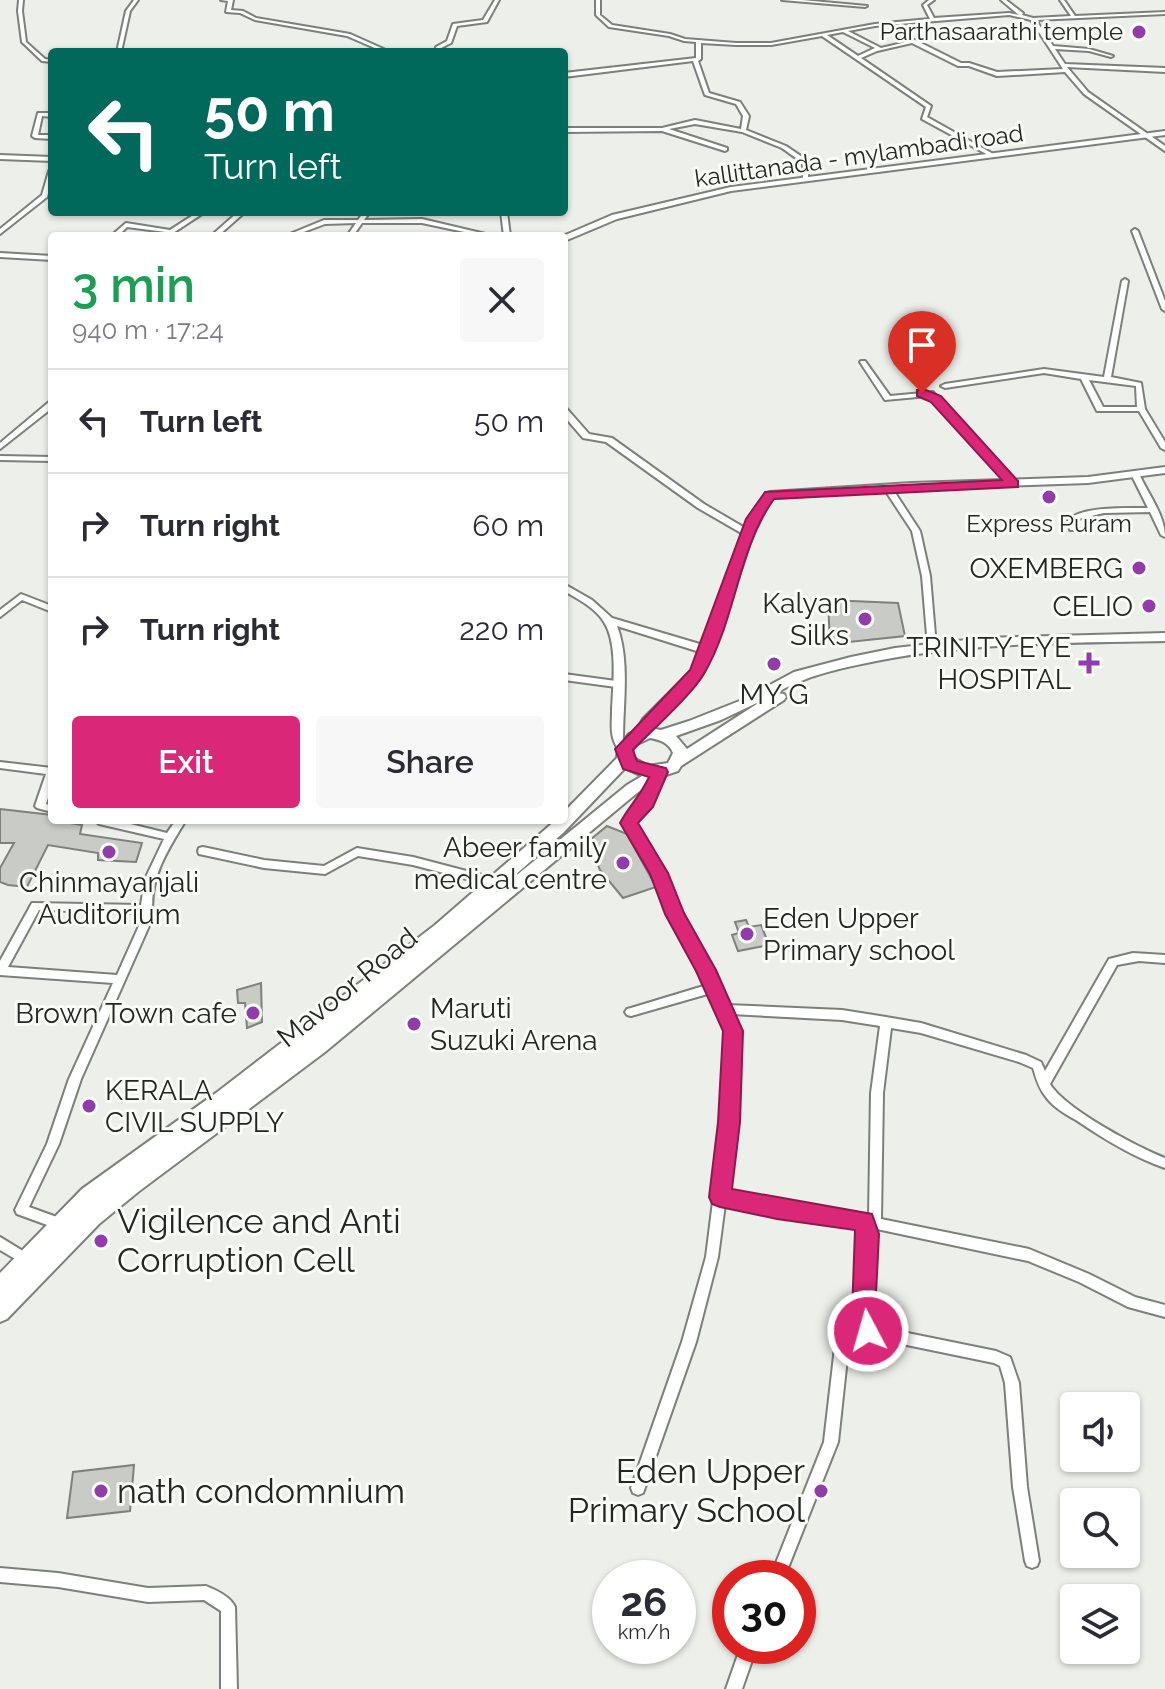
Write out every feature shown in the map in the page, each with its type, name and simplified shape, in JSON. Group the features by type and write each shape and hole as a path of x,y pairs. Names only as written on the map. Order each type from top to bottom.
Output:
{"main road":[{"path":"640,735 661,735 718,716 803,674 848,661 932,647 1036,640 1165,637"},
{"name":"Mavoor Road","path":"0,1312 92,1218 319,1047 632,789 797,686 853,669 906,659 982,651 1165,645"},
{"name":"Mavoor Road","path":"568,810 624,754 628,742 640,735"},
{"path":"661,735 678,744 681,753 678,762"},
{"path":"624,754 639,770 660,772"},
{"name":"Mavoor Road","path":"0,1287 89,1195 223,1099 369,988 497,883 554,824"}],"street":[{"path":"21,0 24,42 48,60"},
{"path":"120,48 128,11 136,0"},
{"path":"223,0 231,0 228,11 298,29 348,35 379,48"},
{"path":"438,48 449,45 454,38 455,25 485,21 497,0"},
{"path":"598,0 598,15 611,26 684,40 771,44 875,25 1022,15"},
{"path":"784,0 865,3 869,21 875,25"},
{"path":"932,0 925,5 933,20"},
{"path":"1003,0 1022,15 1033,19 1165,13"},
{"path":"1062,0 1073,15"},
{"path":"1033,19 1040,33 1086,93 1165,149"},
{"path":"844,31 879,50"},
{"path":"824,35 929,107 924,118 992,155"},
{"path":"568,75 699,59 698,41"},
{"path":"860,57 913,41 960,65 969,64 997,74 1065,67 1165,70"},
{"path":"1086,41 1089,50"},
{"path":"1053,47 1089,50 1111,56"},
{"path":"695,60 707,94 738,103 746,116 743,131"},
{"path":"48,115 40,114 35,136 48,137"},
{"path":"568,130 662,129 695,122 743,131 784,147 806,162 806,180"},
{"path":"662,129 725,149"},
{"name":"kallittanada - mylambadi road","path":"568,236 615,217 731,189 1165,133"},
{"path":"0,157 48,159"},
{"path":"0,232 45,196 48,185"},
{"path":"118,232 126,225 171,232 196,216"},
{"path":"218,232 236,216"},
{"path":"352,232 363,216"},
{"path":"298,232 324,222 422,221 473,232"},
{"path":"1135,231 1165,309"},
{"path":"0,255 48,258"},
{"path":"1107,379 1125,281"},
{"path":"863,362 888,398 930,394 1013,484"},
{"path":"945,386 1044,371 1139,384 1141,409 1165,448"},
{"path":"1084,377 1100,409 1141,409"},
{"path":"0,447 48,407"},
{"path":"568,416 586,436 609,440 701,506 748,533"},
{"path":"0,458 48,459"},
{"path":"640,735 647,722 697,672 753,519 770,495 887,487 1062,483 1165,470"},
{"path":"1136,476 1165,535"},
{"path":"887,487 916,531 926,576 932,647"},
{"path":"1073,528 1072,520 1085,514 1153,510"},
{"path":"568,590 610,621 706,650"},
{"path":"0,614 21,597 48,607"},
{"path":"610,621 616,640 617,739 624,754"},
{"path":"568,678 616,684"},
{"path":"0,765 48,771"},
{"path":"638,1488 706,1282 729,1122 733,1031 675,914 659,873 629,823 646,802 660,772"},
{"path":"48,783 40,806 48,808"},
{"path":"115,824 169,837"},
{"path":"61,1224 21,1210 53,1144 75,1079 148,917 144,900 169,837 178,824"},
{"path":"203,851 264,864 325,870 357,852 413,861 497,883"},
{"path":"118,979 0,971 36,906 146,909"},
{"path":"1045,1082 1113,962 1127,956 1141,955 1165,959"},
{"path":"631,1012 713,988"},
{"path":"723,1009 842,1015 886,1022 921,1028 1022,1058 1037,1065 1050,1095 1110,1136 1154,1161 1165,1163"},
{"path":"868,1331 863,1314 867,1234 877,1093 886,1022"},
{"path":"720,1197 777,1209 869,1222 1029,1255 1133,1303 1165,1311"},
{"path":"0,1243 27,1260"},
{"path":"784,1560 831,1442 842,1347 850,1337 868,1331 996,1357 1005,1362 1012,1383 1020,1487 1032,1561"},
{"path":"0,1575 58,1580 148,1595 206,1593 228,1607 229,1689"},
{"path":"734,1689 743,1664"}],"building":[{"name":"Kalyan Silks","path":"828,600 898,603 905,636 830,644"},
{"path":"0,809 48,815 48,824 82,825 80,834 142,843 136,862 98,860 98,853 48,845 27,887 0,882 0,868 14,843 0,843"},
{"name":"Abeer family medical centre","path":"607,826 627,834 656,887 623,898 600,870 594,856 598,851 585,844"},
{"name":"Eden Upper Primary school","path":"746,920 749,927 761,925 769,945 738,951 732,935 739,933 735,922"},
{"name":"Brown Town cafe","path":"261,983 262,1022 247,1028 245,1003 238,1003 237,990"},
{"name":"nath condomnium","path":"134,1465 130,1511 67,1518 73,1472"}],"place":[{"name":"Parthasaarathi temple","path":"1139,32"},
{"name":"Express Puram","path":"1049,497"},
{"name":"OXEMBERG","path":"1139,568"},
{"name":"CELIO","path":"1149,606"},
{"name":"Kalyan Silks","path":"865,619"},
{"name":"TRINITY EYE HOSPITAL","path":"1089,663"},
{"name":"MY G","path":"774,664"},
{"name":"Chinmayanjali Auditorium","path":"109,852"},
{"name":"Abeer family medical centre","path":"623,863"},
{"name":"Eden Upper Primary school","path":"747,934"},
{"name":"Brown Town cafe","path":"253,1013"},
{"name":"Maruti Suzuki Arena","path":"414,1024"},
{"name":"KERALA CIVIL SUPPLY","path":"89,1106"},
{"name":"Vigilence and Anti Corruption Cell","path":"101,1241"},
{"name":"nath condomnium","path":"101,1491"},
{"name":"Eden Upper Primary School","path":"821,1491"}],"route":[{"path":"868,1331 863,1314 867,1234 864,1221 777,1209 720,1197 729,1122 733,1031 706,970 675,914 659,873 629,823 656,786 660,772 650,773 630,765 625,759 624,749 697,672 723,608 753,519 770,495 959,484 1013,484 936,399 922,393"}]}
